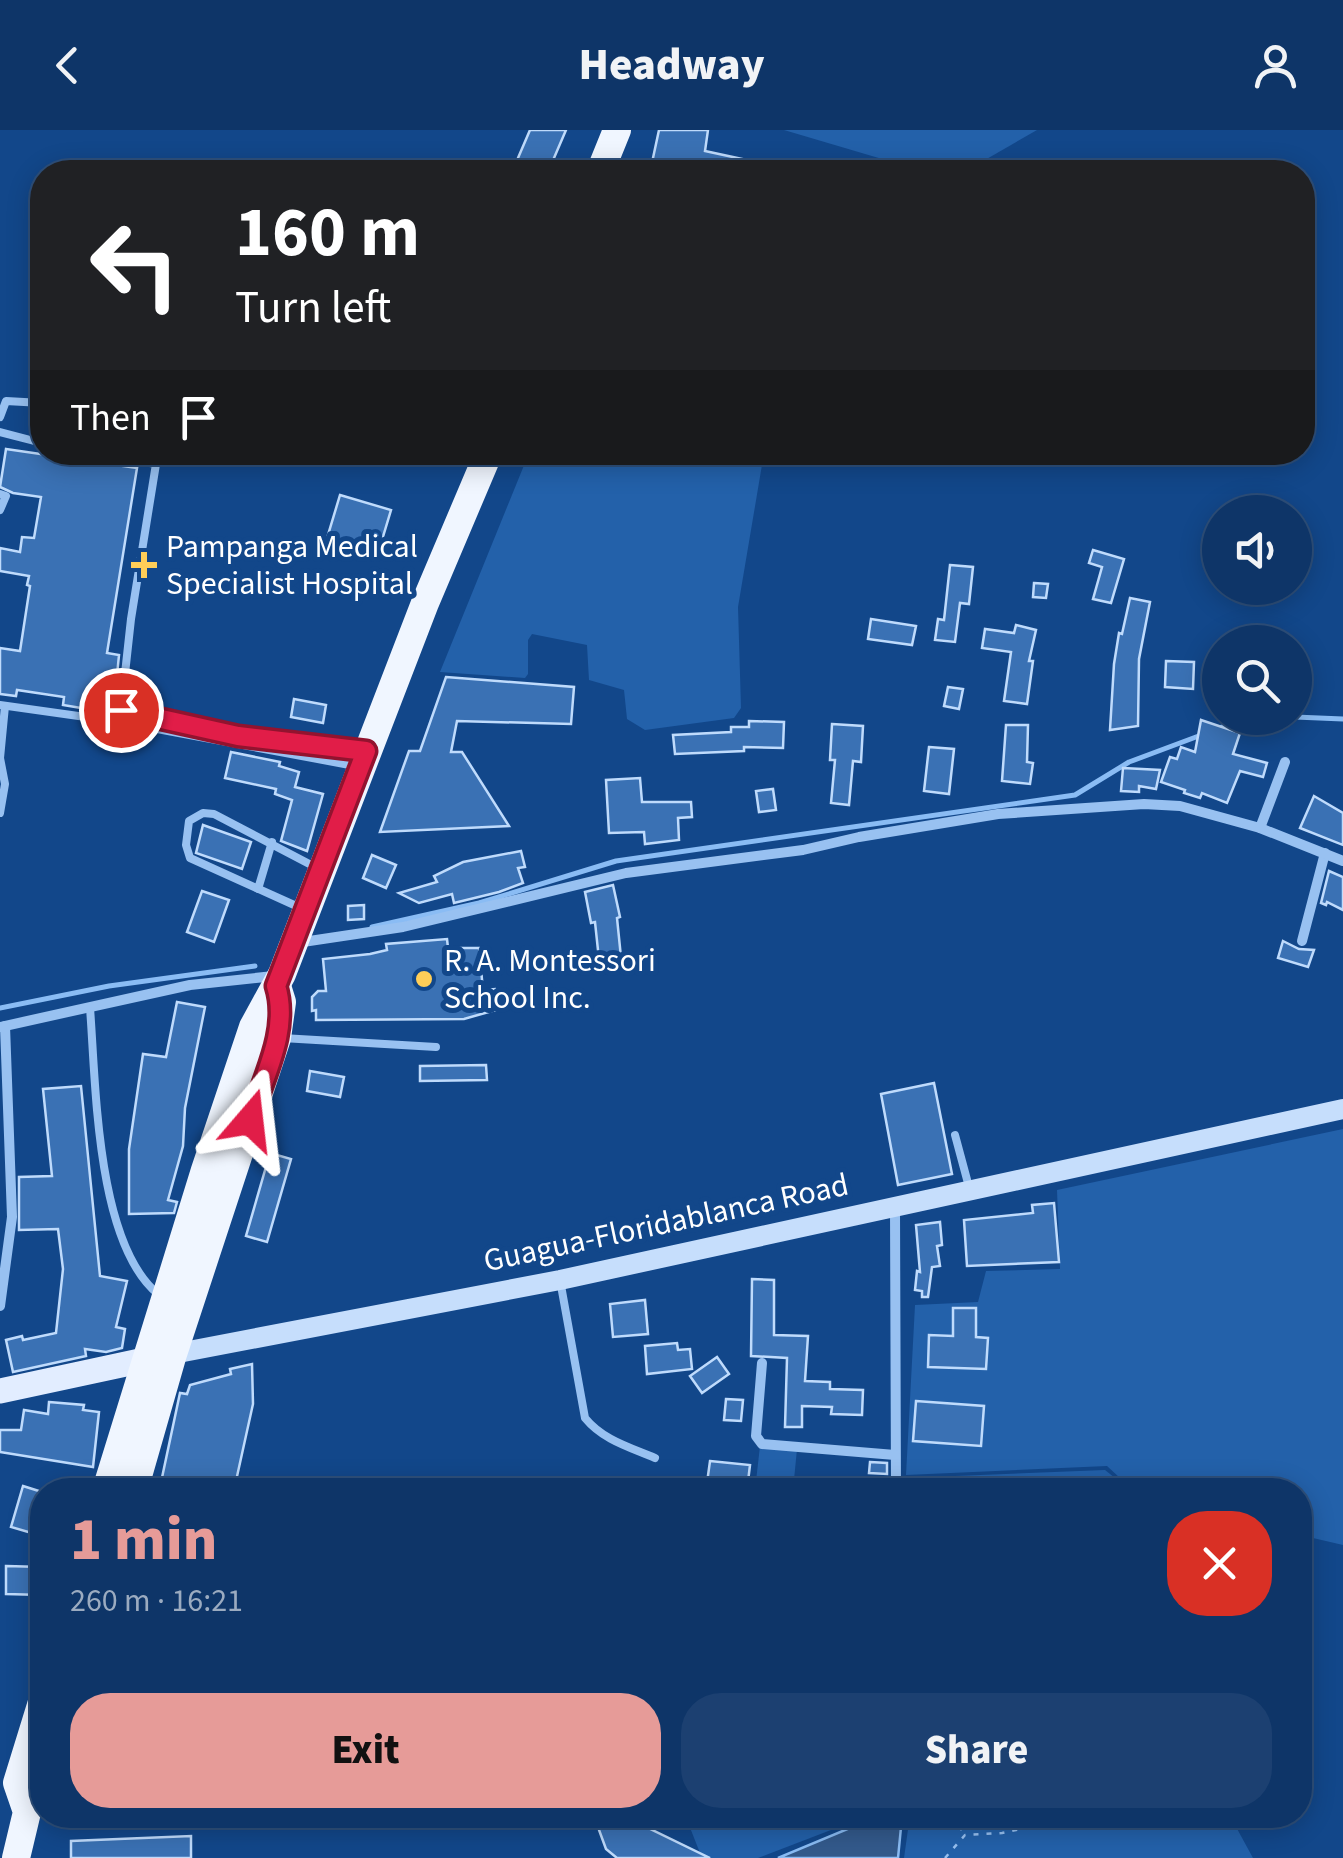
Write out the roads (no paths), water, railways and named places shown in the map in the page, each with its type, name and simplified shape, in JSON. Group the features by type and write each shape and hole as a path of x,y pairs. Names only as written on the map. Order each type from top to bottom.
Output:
{"highway":[{"path":"605,160 616,130"},
{"path":"136,1478 160,1356 166,1300 253,1028 279,980 424,602 483,465"},
{"path":"111,1478 277,1038 282,1002 279,980"},
{"path":"30,1741 17,1783 30,1801"},
{"path":"16,1858 30,1818"}],"main road":[{"name":"Guagua-Floridablanca Road","path":"0,1391 160,1356 560,1280 1341,1107"}],"street":[{"path":"1260,828 1285,762"},
{"path":"294,943 403,927 626,872 803,850 998,814 1144,804 1206,811 1343,860"},
{"path":"1302,941 1325,853"},
{"path":"0,1306 12,1218 3,1026 190,985 279,980"},
{"path":"895,1208 896,1478"},
{"path":"762,1363 756,1436 762,1444 895,1455"}],"lane":[{"path":"0,417 6,401 30,402"},
{"path":"0,432 30,439"},
{"path":"114,722 121,710 156,465"},
{"path":"0,494 6,496 0,510"},
{"path":"0,813 4,784 0,758 2,706 363,759"},
{"path":"121,710 363,759"},
{"path":"306,910 190,858 186,830 189,821 203,813 210,814 272,842 321,871"},
{"path":"258,889 272,842"},
{"path":"90,1008 100,1146 125,1250 150,1286 166,1300"},
{"path":"277,1038 436,1048"},
{"path":"956,1135 970,1192"},
{"path":"560,1280 585,1418 610,1440 655,1458"}],"waterway":[{"path":"1312,718 1343,719"},
{"path":"372,927 479,903 616,861 1075,795 1129,762 1202,735"},
{"path":"0,1008 109,986 255,966"}],"place":[{"name":"Pampanga Medical Specialist Hospital","path":"144,565"},
{"name":"R. A. Montessori School Inc.","path":"424,979"}]}
